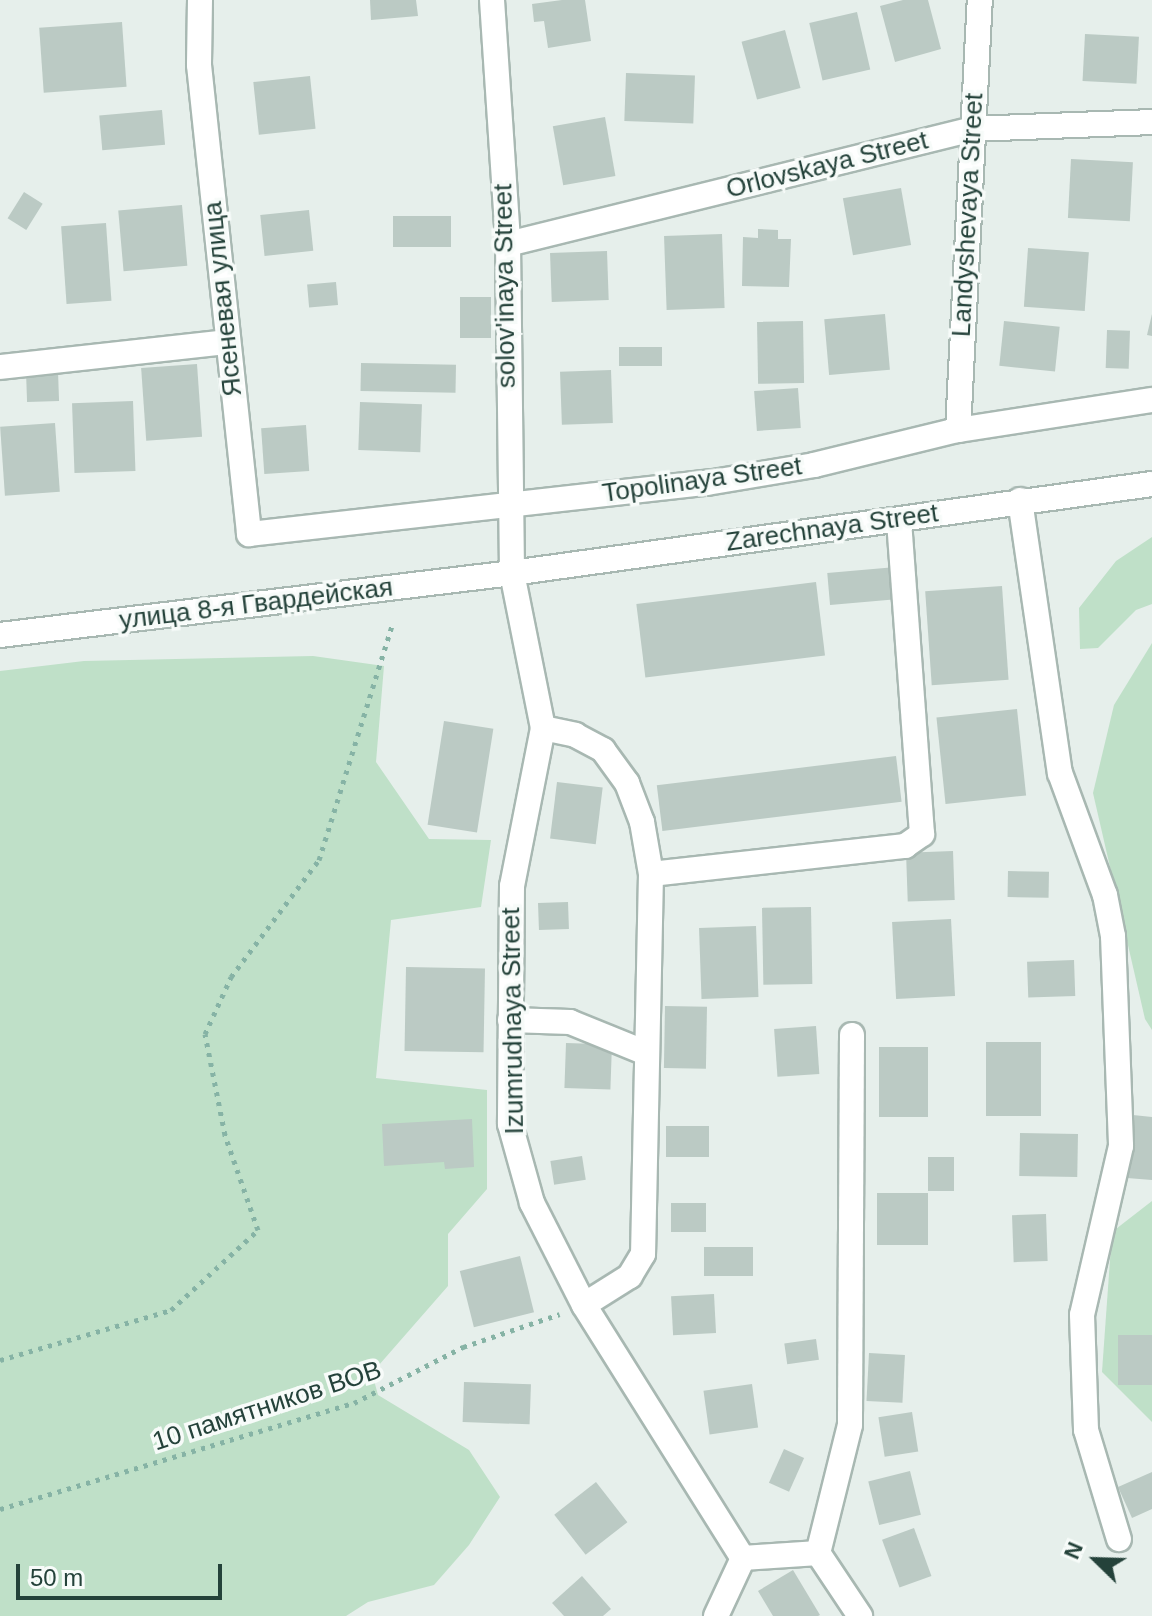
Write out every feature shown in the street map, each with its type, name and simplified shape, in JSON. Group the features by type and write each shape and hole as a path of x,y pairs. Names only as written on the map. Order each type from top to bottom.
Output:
{"street":[{"name":"Ясеневая улица","path":"200,0 199,65 249,534"},
{"name":"solov'inaya Street","path":"492,0 508,244 507,504 512,573"},
{"name":"Landyshevaya Street","path":"958,430 980,0"},
{"name":"Orlovskaya Street","path":"508,244 971,129 1152,122"},
{"path":"0,367 228,342"},
{"name":"Topolinaya Street","path":"249,534 707,483 958,430 1152,400"},
{"name":"Zarechnaya Street","path":"512,573 1152,484"},
{"path":"1020,500 1060,773 1105,895 1113,936 1121,1146 1082,1315 1086,1430 1119,1539"},
{"path":"651,874 905,846 922,834 899,520"},
{"name":"улица 8-я Гвардейская","path":"0,635 512,573"},
{"name":"Izumrudnaya Street","path":"512,573 543,728 512,886 510,1124 517,1163 532,1203 584,1305 743,1558"},
{"path":"543,728 575,735 603,750 627,783 642,822 651,874 643,1254 630,1276 584,1305"},
{"path":"510,1020 570,1022 646,1053"},
{"path":"852,1035 850,1425 818,1553 860,1616"},
{"path":"716,1616 743,1558 818,1553"}],"path":[{"path":"0,1360 171,1310 258,1230 225,1135 205,1034 231,977 319,860 393,622"},
{"name":"10 памятников ВОВ","path":"0,1509 366,1399 463,1347 584,1305"}],"green space":[{"path":"1152,537 1152,604 1136,610 1098,648 1080,649 1079,608 1116,561"},
{"path":"1152,643 1152,1030 1145,1019 1093,793 1114,705"},
{"path":"313,656 384,666 376,762 429,839 491,840 481,907 391,920 376,1078 487,1090 487,1189 448,1234 448,1286 372,1373 378,1395 469,1450 500,1497 469,1545 434,1585 368,1602 346,1616 0,1616 0,671 84,661"},
{"path":"1152,1201 1152,1422 1102,1372 1112,1232"}],"building":[{"path":"370,0 416,0 418,16 371,20"},
{"path":"585,0 591,41 548,48 544,21 534,22 532,4"},
{"path":"903,0 928,0 941,49 895,62 880,6"},
{"path":"857,12 870,69 823,81 809,23"},
{"path":"122,22 127,87 44,93 39,28"},
{"path":"785,30 801,88 757,100 742,42"},
{"path":"1085,34 1139,37 1136,84 1083,81"},
{"path":"626,73 695,75 693,123 624,121"},
{"path":"310,76 316,129 259,135 253,82"},
{"path":"162,110 165,145 102,150 99,115"},
{"path":"605,117 615,176 563,185 553,126"},
{"path":"1071,159 1133,162 1130,221 1068,218"},
{"path":"901,188 911,245 853,255 843,198"},
{"path":"24,192 43,204 26,230 8,218"},
{"path":"182,205 187,266 124,271 118,211"},
{"path":"309,210 313,251 265,256 260,215"},
{"path":"393,216 451,216 451,247 393,247"},
{"path":"106,223 111,301 67,304 61,226"},
{"path":"758,229 778,230 778,239 791,239 789,287 742,286 743,237 758,238"},
{"path":"722,234 725,308 667,310 664,236"},
{"path":"1028,248 1089,252 1085,311 1024,307"},
{"path":"607,251 609,300 552,302 550,253"},
{"path":"336,282 338,305 309,307 307,285"},
{"path":"460,297 491,297 491,338 460,338"},
{"path":"885,314 890,370 829,375 824,319"},
{"path":"1152,314 1152,336 1147,335"},
{"path":"803,321 804,383 758,384 757,322"},
{"path":"1004,321 1060,327 1055,372 999,366"},
{"path":"1107,330 1130,331 1129,369 1106,368"},
{"path":"619,347 662,347 662,366 619,366"},
{"path":"361,363 456,365 455,393 361,391"},
{"path":"197,364 202,437 146,441 141,368"},
{"path":"611,370 613,423 562,425 560,372"},
{"path":"58,371 59,401 27,402 26,372"},
{"path":"798,388 801,428 757,431 754,391"},
{"path":"133,401 135,471 74,473 72,403"},
{"path":"360,402 422,404 420,452 358,450"},
{"path":"55,423 60,492 5,496 0,427"},
{"path":"306,425 309,471 264,474 261,428"},
{"path":"896,567 899,599 830,605 827,573"},
{"path":"816,582 825,655 645,678 636,604"},
{"path":"1002,586 1009,680 932,685 925,591"},
{"path":"1017,709 1026,796 946,804 936,717"},
{"path":"444,721 493,729 477,833 428,825"},
{"path":"896,756 902,802 662,831 657,785"},
{"path":"557,782 603,788 596,844 550,839"},
{"path":"953,851 955,900 908,902 906,853"},
{"path":"1008,871 1049,872 1049,898 1008,897"},
{"path":"568,902 569,929 539,930 538,903"},
{"path":"811,907 812,984 763,985 762,908"},
{"path":"951,919 955,996 896,999 892,922"},
{"path":"756,926 758,997 702,999 699,928"},
{"path":"1074,960 1075,996 1028,998 1027,962"},
{"path":"406,967 485,968 484,1052 405,1051"},
{"path":"665,1006 707,1007 706,1069 664,1068"},
{"path":"816,1026 819,1074 777,1077 774,1029"},
{"path":"986,1042 1041,1042 1041,1116 986,1116"},
{"path":"566,1043 612,1045 610,1090 564,1088"},
{"path":"879,1047 928,1047 928,1117 879,1117"},
{"path":"1133,1115 1152,1117 1152,1180 1127,1178"},
{"path":"472,1119 474,1167 445,1169 444,1162 384,1166 382,1124"},
{"path":"666,1126 709,1126 709,1157 666,1157"},
{"path":"1020,1133 1078,1134 1077,1177 1019,1176"},
{"path":"582,1156 586,1180 554,1185 550,1161"},
{"path":"928,1157 954,1157 954,1191 928,1191"},
{"path":"877,1193 928,1193 928,1245 877,1245"},
{"path":"671,1203 706,1203 706,1232 671,1232"},
{"path":"1046,1214 1048,1261 1014,1262 1012,1215"},
{"path":"704,1247 753,1247 753,1276 704,1276"},
{"path":"520,1256 534,1312 474,1327 460,1271"},
{"path":"714,1294 716,1333 673,1335 671,1296"},
{"path":"1118,1335 1152,1335 1152,1385 1118,1385"},
{"path":"816,1339 819,1360 787,1364 784,1343"},
{"path":"869,1353 905,1355 902,1403 866,1401"},
{"path":"464,1382 531,1384 530,1424 463,1422"},
{"path":"752,1384 758,1428 710,1434 703,1391"},
{"path":"912,1412 918,1452 885,1457 878,1417"},
{"path":"784,1449 804,1458 789,1492 769,1483"},
{"path":"910,1471 921,1515 879,1525 868,1481"},
{"path":"1152,1472 1152,1509 1132,1518 1118,1487"},
{"path":"596,1482 627,1522 586,1555 554,1515"},
{"path":"914,1528 931,1576 899,1588 882,1540"},
{"path":"793,1570 820,1615 773,1616 758,1591"},
{"path":"582,1576 611,1609 603,1616 564,1616 552,1603"}]}
